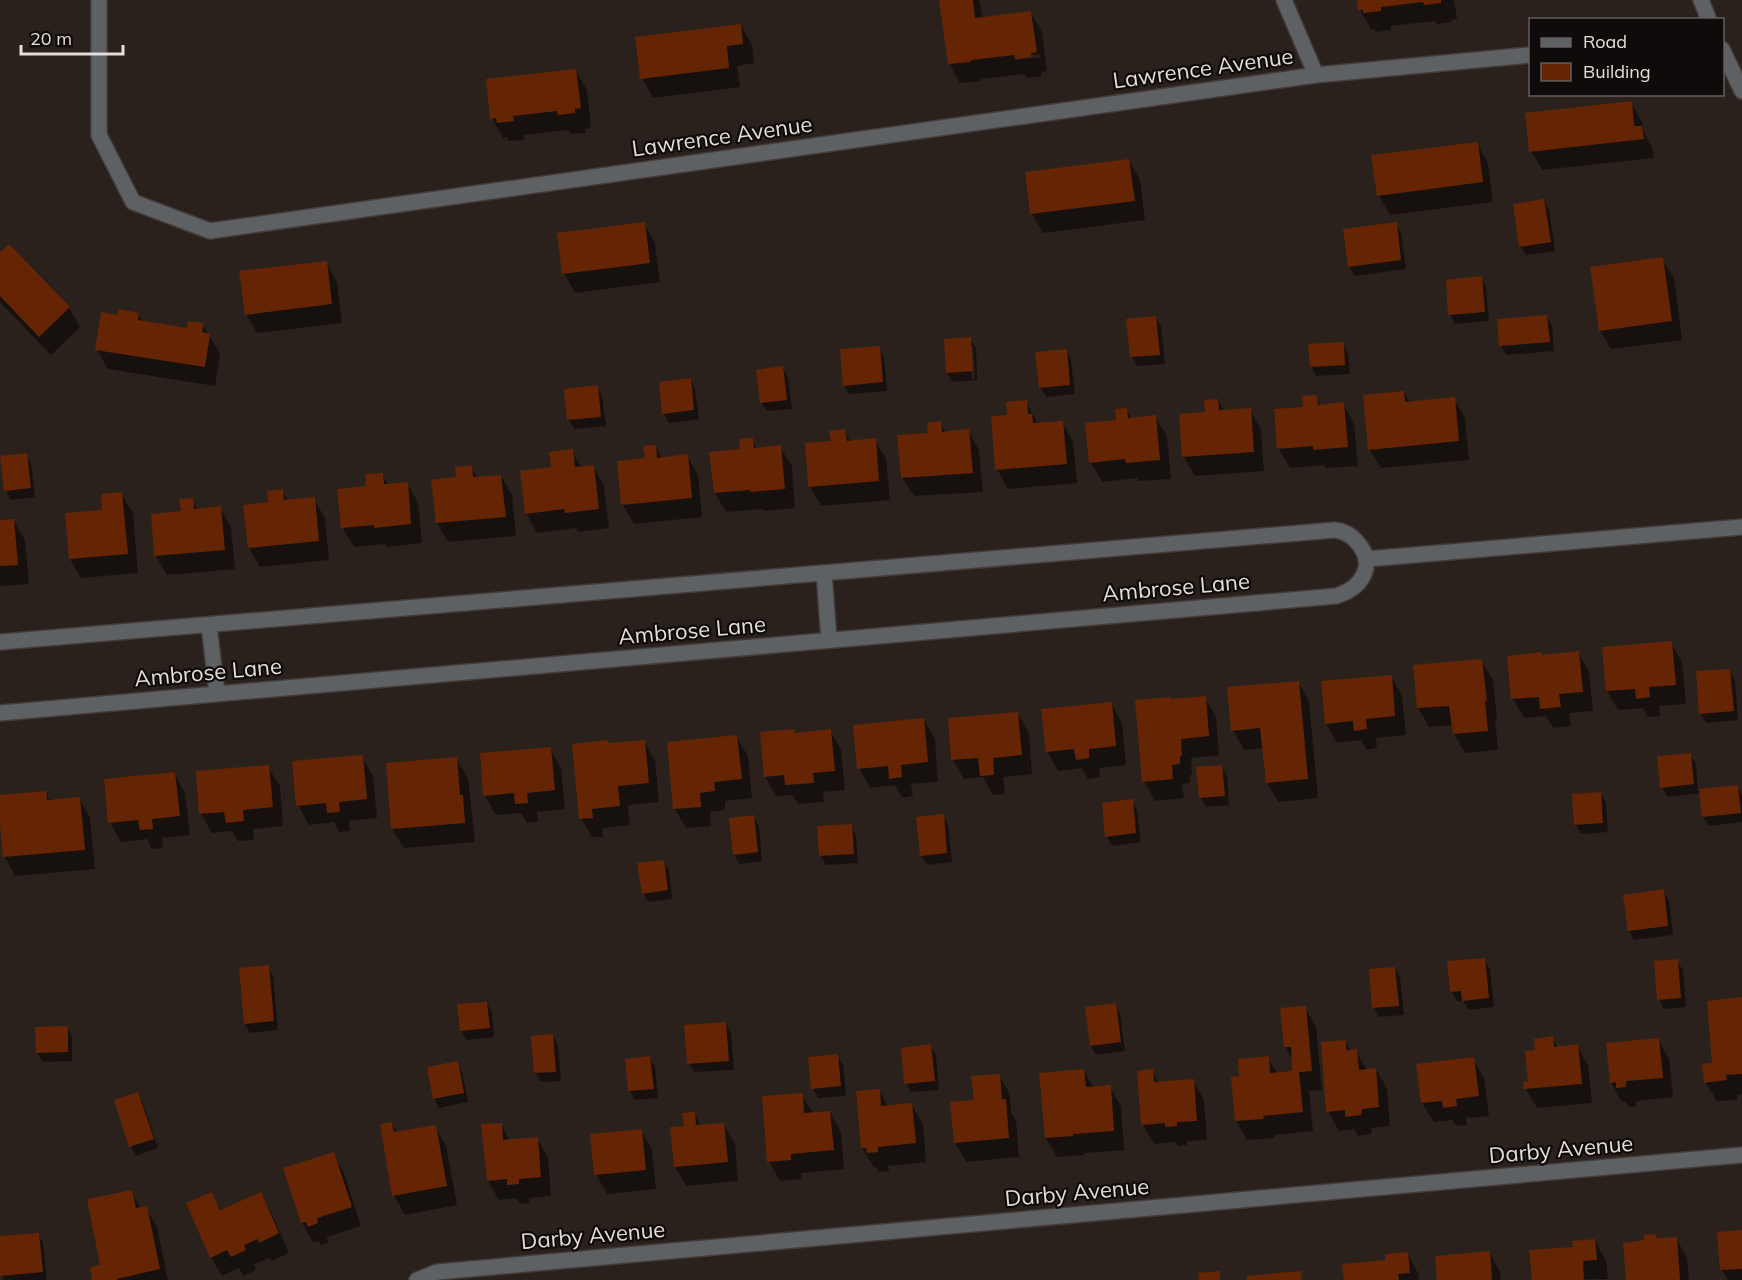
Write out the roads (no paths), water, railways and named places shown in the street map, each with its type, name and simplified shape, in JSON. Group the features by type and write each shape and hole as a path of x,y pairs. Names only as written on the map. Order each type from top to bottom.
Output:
{"street":[{"name":"Lawrence Avenue","path":"99,0 99,135 133,202 210,231 1316,75 1529,56"},
{"path":"1284,0 1316,75"},
{"path":"1701,0 1708,18"},
{"path":"1724,53 1742,91"},
{"path":"1367,559 1742,527"},
{"name":"Ambrose Lane","path":"0,642 1335,530 1348,533 1353,537 1365,552 1367,559 1363,576 1358,583 1351,590 1336,596 0,713"},
{"path":"824,573 829,640"},
{"path":"209,625 217,694"},
{"name":"Darby Avenue","path":"417,1280 436,1272 1742,1155"}]}
